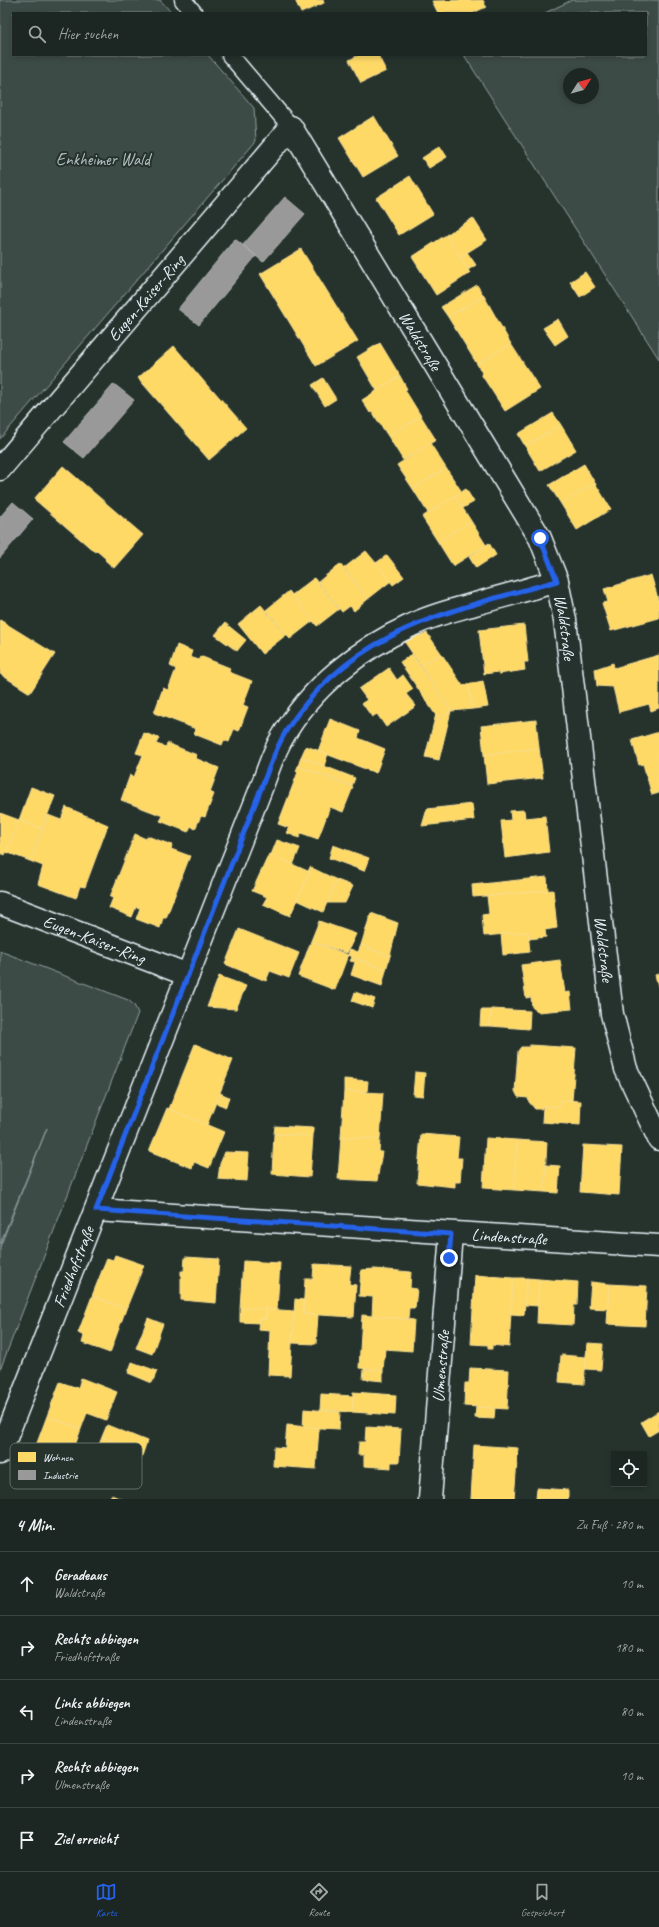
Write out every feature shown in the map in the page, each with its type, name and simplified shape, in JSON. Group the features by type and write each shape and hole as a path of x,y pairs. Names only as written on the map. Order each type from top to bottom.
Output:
{"street":[{"name":"Eugen-Kaiser-Ring","path":"0,468 291,127"},
{"name":"Waldstraße","path":"291,127 540,538 557,581 565,620 612,1014 626,1069 659,1139"},
{"name":"Friedhofstraße","path":"0,1453 68,1276 96,1210 281,741 296,717 321,687 361,653 413,624 444,613 557,581"},
{"name":"Eugen-Kaiser-Ring","path":"0,903 188,975"},
{"name":"Lindenstraße","path":"96,1210 451,1234 659,1246"},
{"name":"Ulmenstraße","path":"430,1499 451,1234"}],"lane":[{"path":"183,0 193,12"},
{"name":"Waldstraße","path":"231,56 291,127"}],"green space":[{"name":"Enkheimer Wald","path":"0,0 160,0 171,12 12,12 12,56 209,56 254,108 256,141 0,439"},
{"path":"572,0 659,0 659,359 465,56 647,56 647,12 547,12"},
{"path":"0,951 128,1000 134,1005 138,1013 0,1370 0,1247 47,1128 0,1244"}],"building: Wohnen":[{"path":"295,0 323,0 324,3 301,12"},
{"path":"483,0 486,7 475,12 438,12 432,1"},
{"path":"357,56 378,56 386,71 361,83 349,60"},
{"path":"374,116 398,156 363,177 339,138"},
{"path":"440,146 447,157 429,168 422,158"},
{"path":"410,176 433,214 399,235 376,198"},
{"path":"473,218 487,240 460,257 446,235"},
{"path":"446,235 470,273 436,295 412,257"},
{"path":"301,249 358,341 316,366 260,274"},
{"path":"467,252 476,265 468,270 460,257"},
{"path":"585,272 595,287 580,297 570,282"},
{"path":"477,285 484,296 448,317 441,307"},
{"path":"484,296 511,344 477,364 448,317"},
{"path":"558,319 568,336 555,345 543,328"},
{"path":"380,343 400,376 377,391 357,357"},
{"path":"511,344 540,389 505,411 481,374 482,373 477,364"},
{"path":"174,346 246,428 209,460 138,378"},
{"path":"400,376 407,389 405,390 421,416 388,436 362,400"},
{"path":"323,378 336,399 325,406 312,385"},
{"path":"553,413 561,425 525,446 518,434"},
{"path":"421,416 436,440 403,460 388,436"},
{"path":"561,425 576,450 540,471 525,446"},
{"path":"430,443 446,468 413,489 397,465"},
{"path":"584,464 595,483 561,504 549,485"},
{"path":"63,466 143,535 114,568 96,550 95,552 34,499"},
{"path":"446,468 462,492 428,513 413,489"},
{"path":"595,483 611,509 577,530 561,504"},
{"path":"466,489 474,502 463,508 455,496"},
{"path":"455,496 471,521 438,542 422,517"},
{"path":"471,521 486,545 453,566 438,542"},
{"path":"489,543 496,555 476,568 469,557"},
{"path":"366,551 391,581 368,599 344,568"},
{"path":"387,555 404,577 393,585 376,563"},
{"path":"340,564 368,599 354,611 350,606 342,612 318,582"},
{"path":"651,575 659,602 659,618 611,631 602,603 608,602 604,589"},
{"path":"314,578 339,609 317,626 292,595"},
{"path":"289,591 313,621 290,639 266,610"},
{"path":"261,605 286,635 262,654 238,624"},
{"path":"0,620 55,654 30,693 0,674"},
{"path":"225,623 246,640 237,651 215,635"},
{"path":"524,625 528,662 524,662 525,670 499,674 498,672 484,674 479,630"},
{"path":"427,633 441,653 421,666 404,641"},
{"path":"177,645 192,651 190,657 199,660 200,656 230,668 229,672 252,681 243,705 248,707 239,731 234,729 229,742 224,740 222,745 194,734 196,729 154,713 163,688 168,690 176,669 170,666"},
{"path":"441,653 463,686 468,684 473,709 451,711 421,666"},
{"path":"412,654 451,711 439,720 400,662"},
{"path":"659,655 659,708 651,711 649,704 619,712 613,687 597,686 595,669 613,663 614,668"},
{"path":"389,668 397,680 403,675 413,689 406,694 416,706 386,727 377,714 372,717 362,703 367,700 359,689"},
{"path":"483,681 488,707 473,709 468,684"},
{"path":"451,711 439,760 425,757 436,714 439,720"},
{"path":"330,719 360,731 358,738 385,749 376,773 318,751"},
{"path":"536,720 539,748 484,755 481,726"},
{"path":"659,732 659,793 652,795 643,764 639,765 632,740"},
{"path":"144,733 159,738 156,744 166,747 167,743 197,755 195,758 219,768 210,792 214,794 205,817 201,816 195,829 191,826 188,832 160,821 163,816 121,800 130,775 134,777 143,755 136,753"},
{"path":"306,746 328,754 324,766 301,757"},
{"path":"539,748 543,778 487,784 484,755"},
{"path":"301,757 355,778 352,786 298,766"},
{"path":"298,766 353,787 343,812 330,807 318,839 301,833 299,838 287,833 289,828 278,824 298,772 296,771"},
{"path":"31,787 55,796 42,829 19,820"},
{"path":"472,804 474,820 422,826 427,809"},
{"path":"66,807 108,825 85,887 80,886 76,898 38,884 43,866 30,861 48,815 61,820"},
{"path":"524,810 525,818 545,816 549,852 505,858 501,821 511,820 510,811"},
{"path":"0,813 19,820 5,855 0,853"},
{"path":"19,820 42,829 30,861 6,852"},
{"path":"135,834 146,839 147,836 172,845 171,849 190,856 166,918 163,918 160,928 136,919 140,908 136,907 132,917 109,908 113,898 110,897"},
{"path":"277,840 300,848 293,865 271,855"},
{"path":"333,845 369,858 364,871 329,858"},
{"path":"269,854 310,872 290,916 263,904 267,897 252,891"},
{"path":"310,867 337,880 323,912 297,900 310,872 308,872"},
{"path":"547,877 548,891 473,897 472,885"},
{"path":"337,880 353,886 345,903 327,903"},
{"path":"553,890 557,928 545,930 546,937 529,939 528,932 484,936 482,915 489,914 487,896"},
{"path":"371,913 398,923 390,956 361,945"},
{"path":"319,921 356,934 347,953 311,941"},
{"path":"239,929 299,953 289,978 270,971 266,981 225,964"},
{"path":"528,932 530,952 503,955 501,934"},
{"path":"311,941 348,955 335,990 298,976"},
{"path":"361,945 390,956 386,970 348,955 350,949 358,952"},
{"path":"352,957 386,970 382,986 351,975 355,962 350,961"},
{"path":"560,960 565,993 570,992 572,1009 538,1012 532,1007 531,997 526,998 521,965"},
{"path":"659,974 659,990 655,975"},
{"path":"219,976 246,986 236,1009 207,1007"},
{"path":"355,992 375,999 372,1008 352,1001"},
{"path":"491,1009 530,1011 529,1029 490,1026"},
{"path":"481,1010 491,1010 490,1026 480,1026"},
{"path":"195,1044 233,1060 207,1125 169,1109"},
{"path":"530,1045 576,1048 572,1101 560,1100 559,1107 543,1106 541,1109 535,1109 529,1102 528,1098 518,1097 515,1091 518,1051 521,1047 529,1047"},
{"path":"415,1072 425,1073 423,1096 413,1095"},
{"path":"344,1079 368,1081 367,1092 344,1091"},
{"path":"344,1091 383,1093 380,1139 341,1137"},
{"path":"220,1093 229,1097 226,1107 216,1103"},
{"path":"560,1100 581,1101 580,1125 542,1122 543,1106 559,1107"},
{"path":"167,1108 224,1132 209,1168 194,1162 192,1168 149,1151"},
{"path":"275,1126 313,1128 313,1136 274,1134"},
{"path":"274,1134 313,1136 310,1177 272,1174"},
{"path":"421,1134 459,1137 457,1158 462,1158 460,1182 455,1182 455,1187 417,1183"},
{"path":"341,1137 380,1139 379,1152 382,1152 377,1181 338,1179"},
{"path":"486,1138 517,1140 514,1190 483,1188"},
{"path":"517,1140 547,1142 544,1192 514,1190"},
{"path":"583,1145 622,1147 619,1195 580,1192"},
{"path":"225,1152 249,1153 247,1181 218,1179 220,1164"},
{"path":"546,1165 560,1166 558,1193 544,1192"},
{"path":"115,1255 144,1265 126,1309 92,1296 107,1258 113,1260"},
{"path":"185,1257 219,1259 216,1303 181,1300 181,1271 184,1271"},
{"path":"243,1261 280,1263 277,1310 240,1308"},
{"path":"314,1264 351,1266 349,1284 356,1285 354,1317 303,1314 305,1279 313,1279"},
{"path":"375,1269 411,1272 410,1288 417,1289 415,1308 409,1308 408,1319 372,1317 373,1297 359,1296 361,1270"},
{"path":"475,1275 513,1278 509,1347 492,1345 492,1349 488,1349 488,1345 471,1344"},
{"path":"513,1278 527,1278 524,1315 511,1314"},
{"path":"527,1278 539,1279 538,1306 525,1305"},
{"path":"539,1279 578,1282 577,1305 574,1305 573,1325 537,1323"},
{"path":"591,1282 609,1284 608,1309 589,1308"},
{"path":"609,1284 647,1286 645,1326 607,1324"},
{"path":"92,1296 126,1309 110,1353 82,1343 84,1336 78,1333"},
{"path":"295,1299 304,1300 303,1314 318,1315 316,1344 292,1343"},
{"path":"240,1308 266,1309 266,1319 259,1319 259,1323 240,1322"},
{"path":"266,1309 294,1311 290,1376 268,1375 270,1330 258,1329 259,1319 266,1319"},
{"path":"362,1315 414,1320 412,1351 385,1349 383,1370 359,1368"},
{"path":"148,1318 163,1324 152,1354 136,1348"},
{"path":"587,1343 603,1344 601,1370 585,1369"},
{"path":"561,1355 586,1357 584,1384 559,1382"},
{"path":"132,1362 157,1371 152,1383 128,1373"},
{"path":"470,1368 509,1370 507,1409 464,1406 465,1383 469,1383"},
{"path":"364,1369 383,1370 383,1381 363,1379"},
{"path":"81,1378 117,1392 106,1420 87,1413 81,1429 47,1416 60,1382 78,1388"},
{"path":"353,1392 396,1395 395,1415 352,1412"},
{"path":"321,1394 353,1396 352,1412 320,1410"},
{"path":"476,1407 495,1408 494,1419 475,1418"},
{"path":"304,1409 340,1412 339,1429 303,1427"},
{"path":"659,1411 659,1430 649,1436 641,1422"},
{"path":"47,1416 81,1429 76,1443 37,1443"},
{"path":"107,1425 147,1441 143,1453 142,1443 117,1443 102,1437"},
{"path":"287,1425 319,1428 316,1469 273,1466 274,1447 285,1448"},
{"path":"366,1427 401,1429 399,1462 391,1462 391,1468 364,1466 364,1455 358,1455 359,1442 365,1442"},
{"path":"102,1437 117,1443 100,1443"},
{"path":"474,1445 518,1448 514,1499 471,1499"},
{"path":"537,1488 568,1490 568,1499 536,1499"},
{"path":"111,1495 122,1499 110,1499"}],"building: Industrie":[{"path":"285,197 305,214 263,262 243,245"},
{"path":"235,239 256,256 199,325 178,309"},
{"path":"114,384 134,400 84,458 64,442"},
{"path":"13,502 33,519 0,558 0,517"}],"route":[{"path":"449,1258 451,1234 96,1210 274,755 287,730 306,704 338,671 361,653 389,637 413,624 444,613 557,581 540,538"}]}
